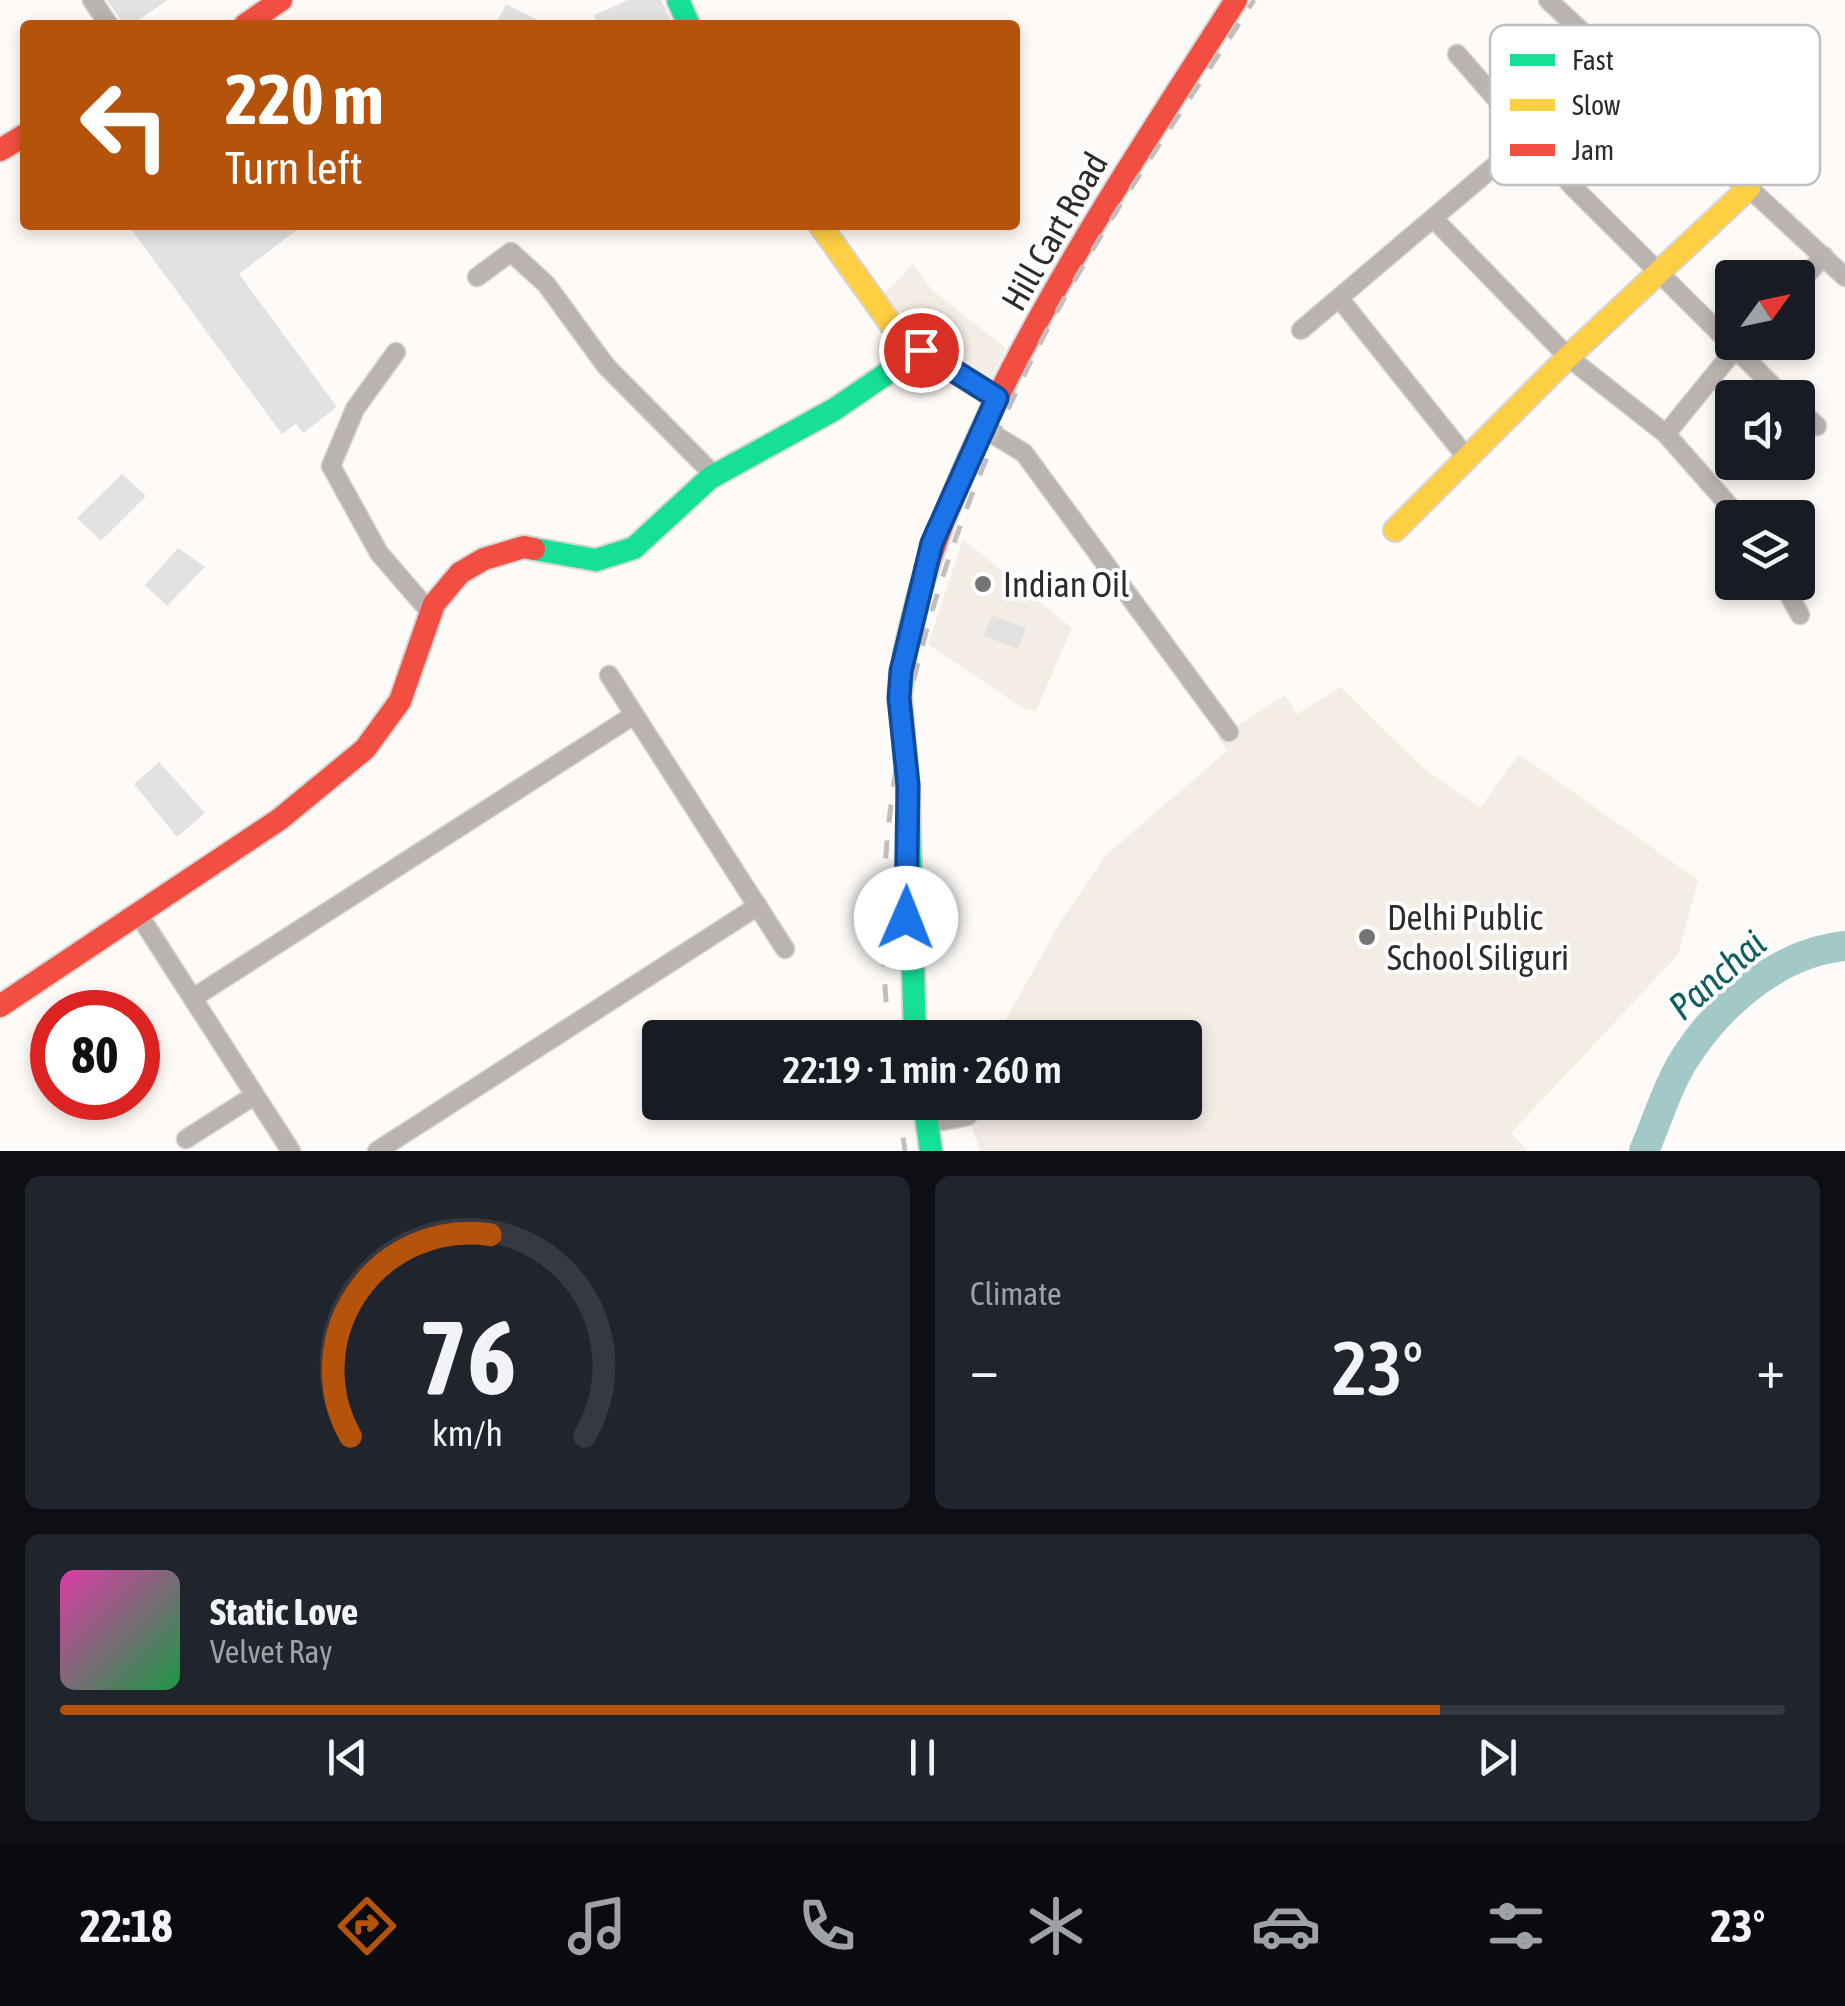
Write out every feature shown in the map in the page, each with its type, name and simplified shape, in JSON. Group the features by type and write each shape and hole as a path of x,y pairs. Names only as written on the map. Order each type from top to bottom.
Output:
{"main road":[{"path":"252,20 280,0"},
{"name":"Hill Cart Road","path":"914,1020 906,918 908,785 899,698 901,671 932,543 997,398 1114,196 1236,0"},
{"path":"1395,530 1568,357 1749,188 1746,185"},
{"path":"823,230 894,327 921,350 997,398"},
{"path":"0,1006 280,819 365,749 400,701 430,612 460,574 504,551 546,548 596,560 634,548 714,476 835,409 921,350"},
{"path":"927,1120 932,1151"}],"street":[{"path":"1548,0 1575,25"},
{"path":"1456,54 1490,92"},
{"path":"1301,330 1490,170"},
{"path":"1575,185 1658,274 1715,326"},
{"path":"1749,188 1845,277"},
{"path":"1433,218 1568,357 1666,434 1724,500"},
{"path":"478,276 511,252 530,266 606,366 714,476"},
{"path":"1815,266 1824,256"},
{"path":"1339,298 1468,458"},
{"path":"396,352 356,409 331,466 379,553 430,612"},
{"path":"1666,434 1726,360"},
{"path":"1750,360 1768,380"},
{"path":"984,428 1024,453 1230,732"},
{"path":"1792,600 1800,616"},
{"path":"609,676 785,948"},
{"path":"193,998 634,715"},
{"path":"377,1151 758,906"},
{"path":"139,914 292,1151"},
{"path":"186,1139 255,1095"}],"shaded area":[{"path":"913,264 932,290 1006,348 991,380 922,334 883,295"},
{"name":"Indian Oil","path":"963,539 1072,628 1036,711 1024,709 928,644"},
{"name":"Delhi Public School Siliguri","path":"1341,687 1422,767 1480,808 1519,754 1698,880 1678,955 1511,1133 1528,1151 980,1151 970,1120 1202,1120 1202,1020 1006,1020 1062,919 1107,854 1227,751 1219,738 1285,695 1297,714"}],"building":[{"path":"107,0 168,0 138,20 121,20"},
{"path":"628,0 661,0 671,20 596,20 594,15"},
{"path":"506,4 537,20 498,20"},
{"path":"132,230 296,230 239,274 337,407 303,433 296,424 282,434"},
{"path":"122,474 146,496 101,541 77,518"},
{"path":"178,548 205,567 167,606 145,585"},
{"path":"992,615 1026,628 1018,649 984,636"},
{"path":"159,762 205,813 177,837 134,784"}],"waterway":[{"name":"Panchai","path":"1644,1151 1682,1063 1719,1014 1777,968 1821,950 1845,946"}],"railway":[{"path":"889,1020 883,950 885,862 895,774 935,600 964,516 997,434 1058,309 1111,219 1254,0"},
{"path":"901,1120 905,1151"}],"traffic: fast":[{"path":"678,0 687,20"},
{"path":"534,549 596,560 634,548 710,478 835,409 921,350"},
{"path":"905,653 900,697 908,788 914,1020"},
{"path":"927,1120 931,1151"}],"traffic: slow":[{"path":"1395,530 1568,357 1749,188 1746,185"},
{"path":"824,230 893,327 913,345 997,398"}],"traffic: jam":[{"path":"252,20 281,0"},
{"path":"905,653 927,568 958,483 997,398 1089,232 1236,0"},
{"path":"0,150 20,138"},
{"path":"0,1006 280,819 365,749 400,701 434,604 460,573 484,559 524,547 534,549"}],"place":[{"name":"Indian Oil","path":"983,584"},
{"name":"Delhi Public School Siliguri","path":"1367,937"}],"route":[{"path":"906,918 908,785 899,698 901,671 932,543 997,398 960,371 921,350"}]}
